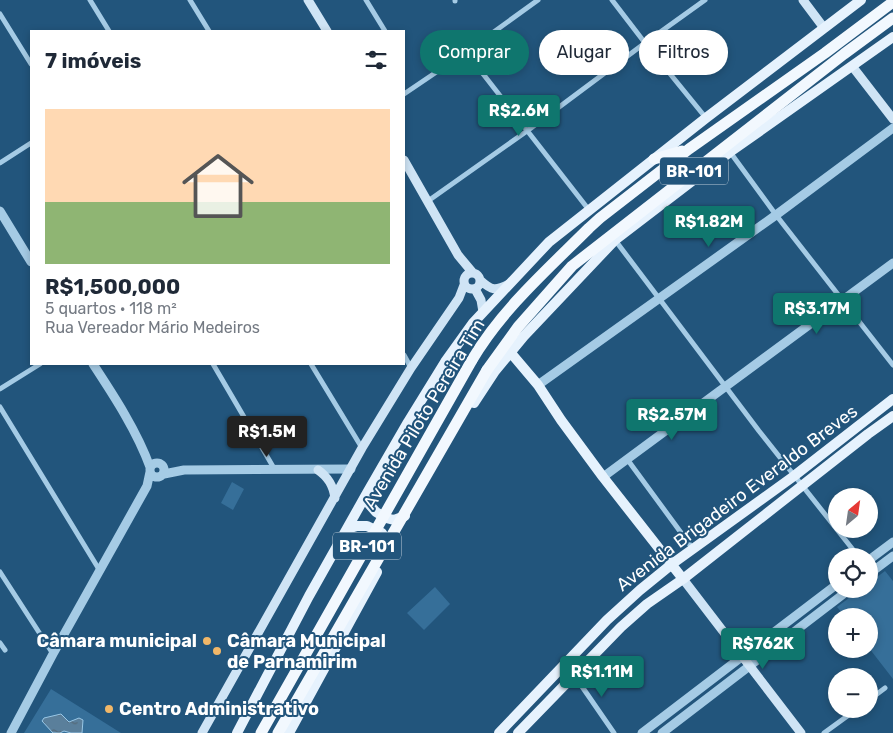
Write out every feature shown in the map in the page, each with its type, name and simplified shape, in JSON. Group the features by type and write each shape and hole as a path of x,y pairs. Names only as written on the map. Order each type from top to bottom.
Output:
{"highway":[{"name":"Avenida Piloto Pereira Tim","path":"261,733 472,360 497,324 589,228 688,149 825,53 893,2"},
{"name":"Avenida Piloto Pereira Tim","path":"278,733 486,370 518,328 572,266 893,18"},
{"path":"654,159 688,149"}],"main road":[{"path":"308,0 326,30"},
{"path":"803,0 824,28"},
{"path":"237,733 309,596 367,493 445,362 473,323 549,242 706,118 861,0"},
{"path":"289,733 460,424 510,352 615,240 730,152 893,37"},
{"path":"852,66 893,119"},
{"path":"405,162 458,254 471,285 481,300 483,312"},
{"path":"202,733 362,448 411,368 459,298 478,276 473,273 458,254"},
{"path":"471,285 486,286 494,290 509,284"},
{"path":"510,352 538,385 603,477 801,733"},
{"name":"Avenida Brigadeiro Everaldo Breves","path":"499,733 607,620 672,564 794,476 893,399"},
{"name":"Avenida Brigadeiro Everaldo Breves","path":"518,733 621,627 647,604 683,579 893,416"},
{"path":"318,470 330,482 335,498"},
{"path":"367,493 369,504 376,512 386,518 394,520 408,515"},
{"path":"347,528 367,526 382,533 390,548"}],"street":[{"path":"90,0 108,30"},
{"path":"190,0 208,30"},
{"path":"366,0 384,30"},
{"path":"496,30 538,0"},
{"path":"612,0 639,35"},
{"path":"663,30 705,0"},
{"path":"0,14 30,62"},
{"path":"428,201 527,131 639,47"},
{"path":"405,93 432,75"},
{"path":"484,75 589,210"},
{"path":"671,75 706,118"},
{"path":"538,385 776,215 893,128"},
{"path":"0,163 30,144"},
{"path":"730,152 776,215 893,365"},
{"path":"0,211 30,260"},
{"path":"615,240 658,299 852,548"},
{"path":"603,477 893,263"},
{"path":"405,357 411,368"},
{"path":"0,389 38,365"},
{"path":"94,365 143,449 158,470"},
{"path":"214,365 275,470"},
{"path":"312,365 362,448"},
{"path":"0,407 100,572"},
{"path":"627,459 693,549"},
{"path":"158,470 351,469"},
{"path":"11,733 53,654 147,486 158,470"},
{"path":"878,553 893,542"},
{"path":"878,566 893,556"},
{"path":"0,572 53,654"},
{"path":"0,588 7,584"},
{"path":"642,733 828,591"},
{"path":"662,733 838,598"},
{"path":"0,643 4,650"},
{"path":"574,675 614,733"},
{"path":"878,693 885,688"},
{"path":"824,733 845,718"}],"shaded area":[{"path":"232,482 244,489 233,510 221,503"},
{"path":"885,571 893,581 893,679 877,658 878,608 837,607 849,598 878,598 878,576"},
{"path":"435,587 450,604 424,630 407,613"},
{"path":"51,689 121,733 24,733"}],"water":[{"path":"61,714 69,722 79,718 83,720 82,733 64,731 53,733 42,721 44,718"}],"place":[{"name":"Câmara municipal","path":"207,641"},
{"name":"Câmara Municipal de Parnamirim","path":"217,651"},
{"name":"Centro Administrativo","path":"109,709"}]}
